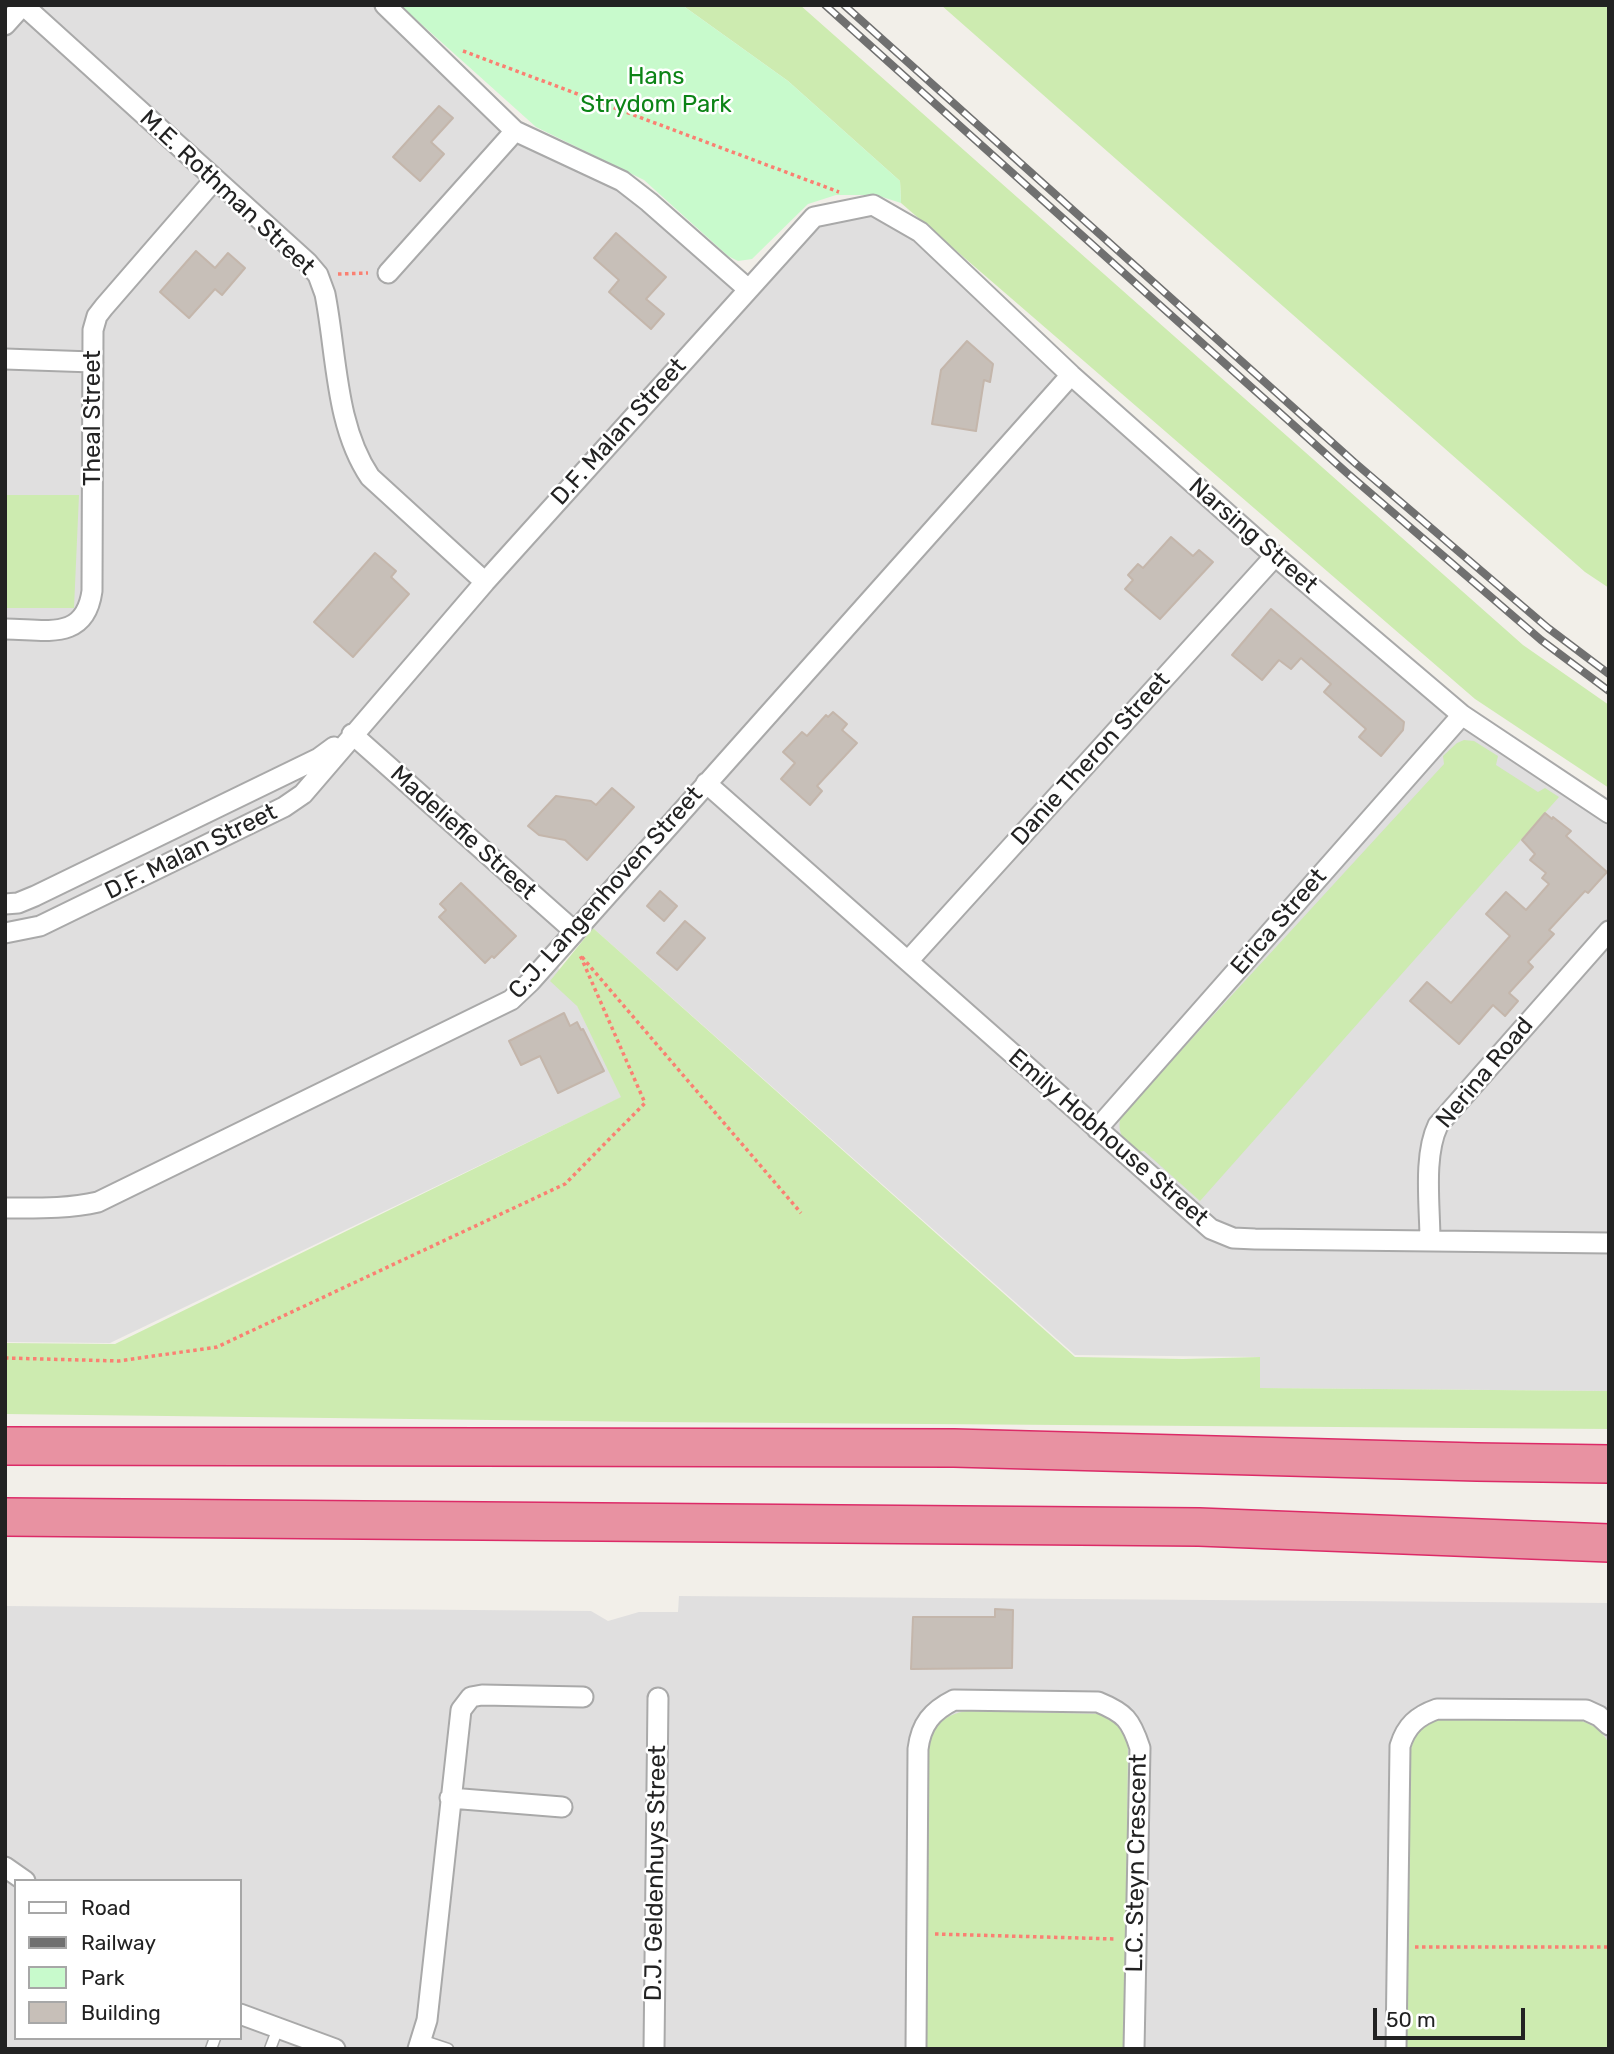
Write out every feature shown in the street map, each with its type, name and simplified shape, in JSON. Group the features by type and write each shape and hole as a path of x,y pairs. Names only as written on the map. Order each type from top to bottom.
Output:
{"highway":[{"path":"5,1446 954,1448 1609,1464"},
{"path":"5,1517 1157,1527 1609,1543"},
{"path":"1311,1532 1609,1533"}],"street":[{"path":"5,25 23,5"},
{"name":"M.E. Rothman Street","path":"23,5 307,262 318,275 329,314 345,423 359,461 370,477 485,582"},
{"path":"385,5 515,131 622,181 748,289"},
{"path":"388,273 515,131"},
{"name":"Theal Street","path":"5,629 63,629 74,626 85,616 91,603 93,330 97,316 215,180"},
{"name":"Narsing Street","path":"873,205 919,232 1071,374 1275,556 1462,715 1609,813"},
{"name":"D.F. Malan Street","path":"5,933 30,929 284,807 315,782 352,734 485,582 814,218 873,205"},
{"path":"5,359 93,362"},
{"name":"C.J. Langenhoven Street","path":"5,1208 67,1207 98,1202 511,1000 530,982 1071,374"},
{"name":"Danie Theron Street","path":"908,961 1275,556"},
{"name":"Erica Street","path":"1097,1129 1462,715"},
{"name":"D.F. Malan Street","path":"12,904 319,758 352,734"},
{"name":"Madeliefie Street","path":"352,734 574,931"},
{"name":"Emily Hobhouse Street","path":"706,783 1211,1229 1233,1238 1609,1243"},
{"path":"12,904 30,929"},
{"name":"Nerina Road","path":"1430,1241 1430,1156 1432,1138 1438,1125 1609,931"},
{"path":"419,2044 427,2020 461,1710 471,1697 482,1695 583,1697"},
{"name":"D.J. Geldenhuys Street","path":"654,2049 658,1698"},
{"name":"L.C. Steyn Crescent","path":"916,2049 918,1749 924,1723 941,1707 954,1700 1098,1702 1118,1711 1133,1726 1140,1748 1134,2049"},
{"path":"1396,2049 1400,1746 1404,1733 1423,1714 1437,1709 1586,1710 1609,1725"},
{"path":"450,1798 562,1807"},
{"path":"5,1867 22,1879"},
{"path":"242,2015 335,2049"}],"lane":[{"path":"270,2049 278,2028"},
{"path":"419,2044 448,2049"}],"path":[{"path":"463,51 873,205"},
{"path":"318,275 388,273"},
{"path":"5,1358 119,1361 216,1347 565,1184 645,1103 579,954 801,1213"},
{"path":"916,1934 1136,1940"},
{"path":"1397,1947 1609,1947"}],"shaded area":[{"path":"5,5 384,5 515,134 621,183 749,291 815,219 855,209 900,221 1461,717 1609,814 1609,1391 1259,1388 1260,1357 1075,1355 585,921 553,957 622,1097 110,1343 5,1342"},
{"path":"679,1596 1609,1603 1609,2049 5,2049 5,1606 591,1611 608,1621 639,1612 678,1612"}],"green space":[{"name":"Hans Strydom Park","path":"400,5 682,5 788,81 900,181 901,203 876,195 836,195 808,204 752,259 738,261 728,256 644,180 536,127"},
{"path":"682,5 800,5 1523,645 1609,705 1609,788 1475,699 901,203 900,181 788,81"},
{"path":"941,5 1609,5 1609,588 1585,572"},
{"path":"5,495 79,495 74,608 5,608"},
{"path":"1464,740 1474,741 1498,756 1496,765 1538,792 1545,788 1559,797 1200,1201 1144,1151 1137,1152 1128,1144 1120,1132 1121,1116 1444,764 1443,756"},
{"path":"593,928 1075,1357 1260,1357 1260,1388 1609,1391 1609,1429 5,1414 5,1343 115,1344 621,1097 577,1006 550,981"},
{"path":"967,1711 1102,1714 1119,1725 1128,1740 1125,2049 924,2049 927,1748 932,1733 941,1722 952,1715"},
{"path":"1443,1718 1573,1719 1594,1727 1603,1734 1609,1744 1607,2049 1405,2049 1410,1755 1420,1731"}],"building":[{"path":"439,106 453,118 431,142 444,154 420,181 393,157"},
{"path":"616,233 666,277 646,299 664,314 651,329 609,292 619,280 594,258"},
{"path":"196,251 215,268 228,253 245,268 222,295 215,289 189,318 160,292"},
{"path":"967,341 993,364 990,382 984,380 976,431 932,424 941,370"},
{"path":"1171,537 1193,556 1199,550 1213,562 1160,619 1125,589 1133,580 1128,575 1138,564 1143,568"},
{"path":"375,553 396,571 391,577 409,594 353,657 314,622"},
{"path":"1271,609 1404,722 1403,730 1381,756 1359,737 1366,729 1324,692 1331,684 1301,658 1291,669 1279,660 1262,680 1232,655"},
{"path":"833,712 847,724 842,730 857,743 817,786 822,791 810,805 781,779 795,763 783,752 802,732 807,736 826,715 828,717"},
{"path":"612,788 634,807 587,860 565,840 539,835 528,826 556,796 591,801 596,805"},
{"path":"1545,813 1571,831 1566,836 1607,872 1588,893 1585,891 1549,930 1554,934 1528,962 1533,967 1509,993 1518,1001 1505,1016 1493,1005 1459,1044 1410,1001 1427,982 1451,1003 1510,936 1486,914 1506,892 1526,910 1549,884 1542,878 1546,873 1530,860 1535,854 1522,840"},
{"path":"461,883 516,936 494,958 492,956 485,963 439,917 446,910 440,904"},
{"path":"660,891 677,906 664,921 647,906"},
{"path":"685,921 705,938 677,970 657,953"},
{"path":"564,1013 570,1026 577,1022 581,1030 583,1029 604,1071 558,1093 540,1056 521,1065 509,1041"},
{"path":"995,1609 1013,1610 1012,1668 911,1669 913,1617 995,1617"}],"railway":[{"path":"825,5 1347,473 1541,640 1609,691"},
{"path":"844,5 1354,462 1548,628 1609,674"}]}
